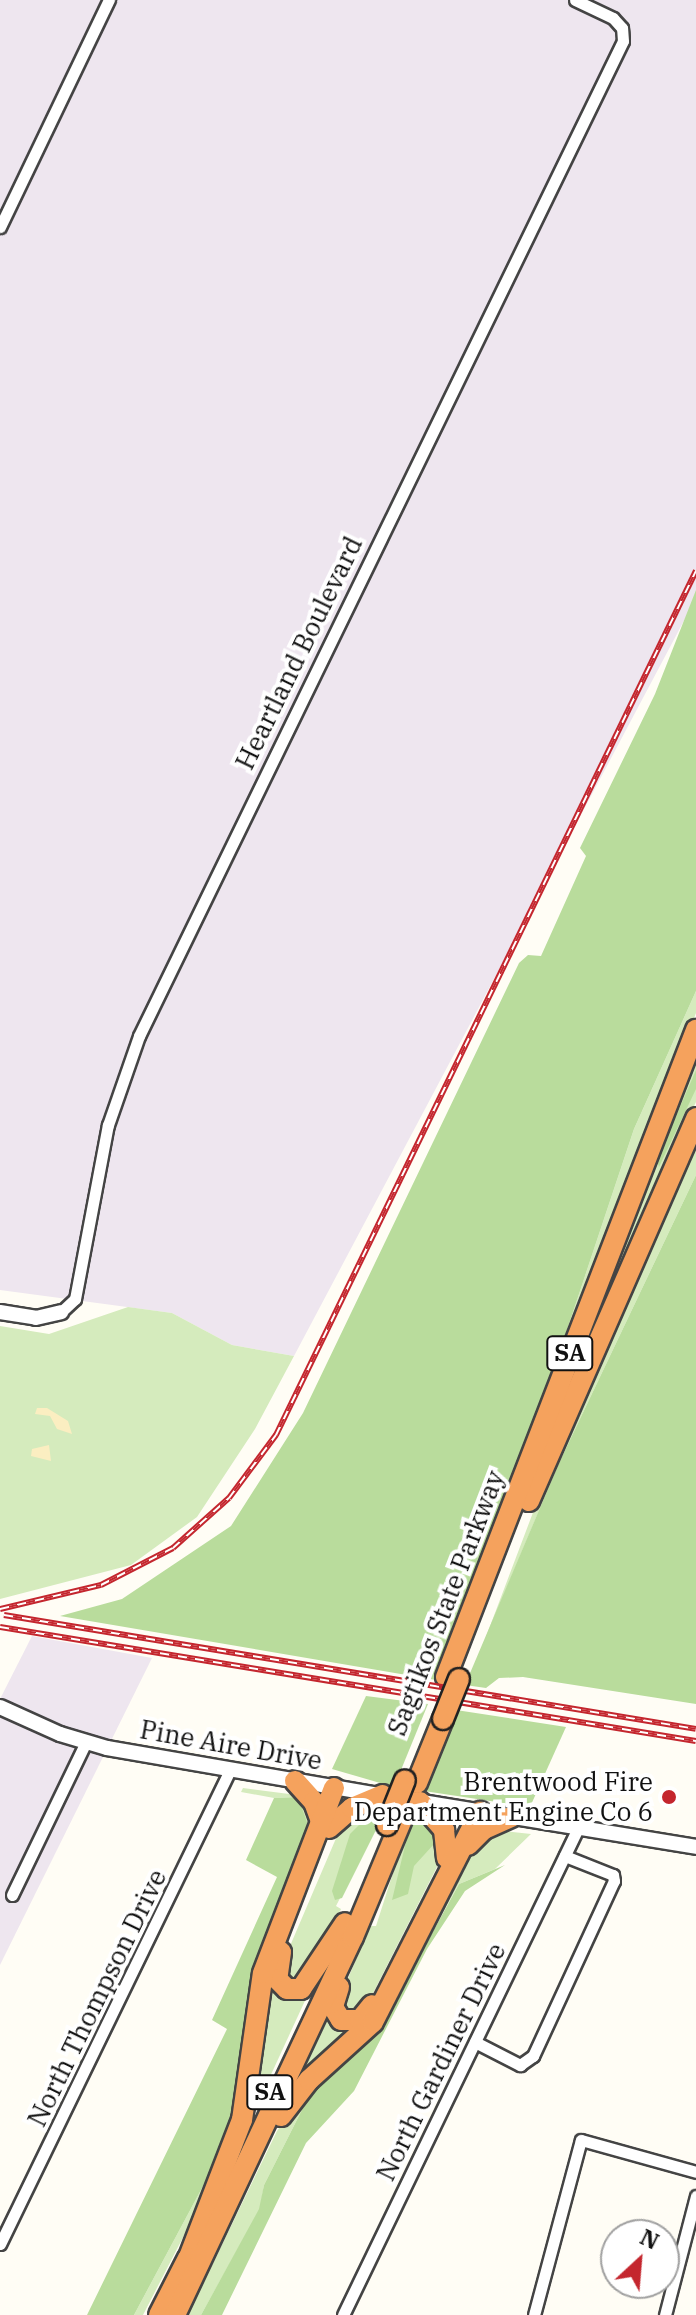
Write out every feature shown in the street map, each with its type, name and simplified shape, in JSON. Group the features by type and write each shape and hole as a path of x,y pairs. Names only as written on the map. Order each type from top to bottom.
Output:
{"highway":[{"name":"Sagtikos State Parkway","path":"175,2315 246,2170 392,1828 414,1788 437,1718 696,1030"},
{"name":"Sagtikos State Parkway","path":"452,1678 591,1350 696,1118"},
{"path":"295,1781 314,1802 325,1824"},
{"path":"189,2257 237,2136 250,2085 263,1973 339,1788"},
{"path":"414,1788 444,1830 450,1863"},
{"path":"349,1930 305,1986 292,1990 280,1983 278,1959 325,1824 382,1795"},
{"path":"246,2170 301,2089 373,2022 476,1811"},
{"path":"349,1930 333,2007 338,2017 353,2023 370,2009 450,1863 478,1833 511,1817"},
{"name":"Sagtikos State Parkway","path":"159,2315 237,2163 349,1930"}],"street":[{"path":"0,227 109,0"},
{"name":"Heartland Boulevard","path":"61,1312 75,1299 108,1125 139,1036 623,41 622,28 575,0"},
{"path":"0,1312 36,1318 61,1312"},
{"name":"Pine Aire Drive","path":"0,1707 86,1742 382,1795 414,1788 476,1811 696,1847"},
{"path":"12,1895 86,1742"},
{"name":"North Thompson Drive","path":"0,2244 230,1770"},
{"name":"North Gardiner Drive","path":"343,2315 578,1828"},
{"path":"475,2042 520,2065 533,2056 614,1881 613,1875 565,1856"},
{"path":"534,2315 581,2140 696,2172"},
{"path":"665,2315 696,2196"}],"shaded area":[{"path":"0,0 696,0 696,598 294,1356 232,1345 172,1313 0,1290"},
{"path":"32,1636 152,1658 0,1965 0,1699"}],"green space":[{"path":"696,590 696,991 634,1129 537,1420 436,1680 60,1616 122,1599 231,1526 303,1413 519,963 528,955 541,956 586,856 580,848 655,694"},
{"path":"696,991 696,1013 537,1420 634,1129"},
{"path":"696,1050 696,1102 573,1371"},
{"path":"696,1070 696,1089 659,1167 657,1160"},
{"path":"696,1144 696,1175 559,1463 484,1642 540,1494"},
{"path":"696,1175 696,1704 523,1677 499,1678 486,1688 465,1685 559,1463"},
{"path":"128,1307 172,1313 232,1345 294,1356 255,1429 197,1517 131,1565 0,1599 0,1326 49,1334"},
{"path":"366,1696 428,1704 394,1787 332,1769"},
{"path":"456,1710 566,1727 530,1807 424,1791"},
{"path":"243,1788 297,1795 313,1812 229,2148 143,2315 134,2315 225,2145 244,2060 252,1976 301,1849 298,1797 274,1798 241,1792"},
{"path":"298,1797 308,1825 252,1976 244,2060 225,2145 134,2315 87,2315 227,2029 212,2020 277,1877 246,1860 274,1798"},
{"path":"373,1809 419,1816 434,1825 443,1855 364,2011 354,2020 339,2000 370,1926 376,1926 401,1848 382,1816 336,1906 341,1909 310,1977 294,1987 281,1967 343,1822"},
{"path":"368,1816 382,1818 342,1898 335,1900 332,1891 350,1834"},
{"path":"421,1818 434,1827 434,1844 414,1866 408,1894 392,1900 410,1825"},
{"path":"502,1831 531,1834 495,1869 459,1884 421,1951 424,1932 475,1842"},
{"path":"505,1865 465,1891 427,1949 354,2091 306,2143 222,2315 201,2315 259,2209 264,2185 313,2088 381,2027 459,1884"},
{"path":"267,1973 309,1992 251,2118"},
{"path":"327,2009 356,2027 300,2085 317,2034"},
{"path":"357,2051 313,2088 332,2068"},
{"path":"313,2088 264,2185 260,2209 201,2315 188,2315 277,2131"}],"sand":[{"path":"37,1408 47,1408 68,1421 72,1434 57,1429 50,1416 35,1414"},
{"path":"49,1445 51,1461 31,1456 32,1449"}],"railway":[{"path":"0,1609 101,1585 173,1548 229,1498 276,1435 696,571"},
{"path":"4,1615 696,1729"},
{"path":"0,1627 696,1741"}],"place":[{"name":"Brentwood Fire Department Engine Co 6","path":"669,1797"}]}
